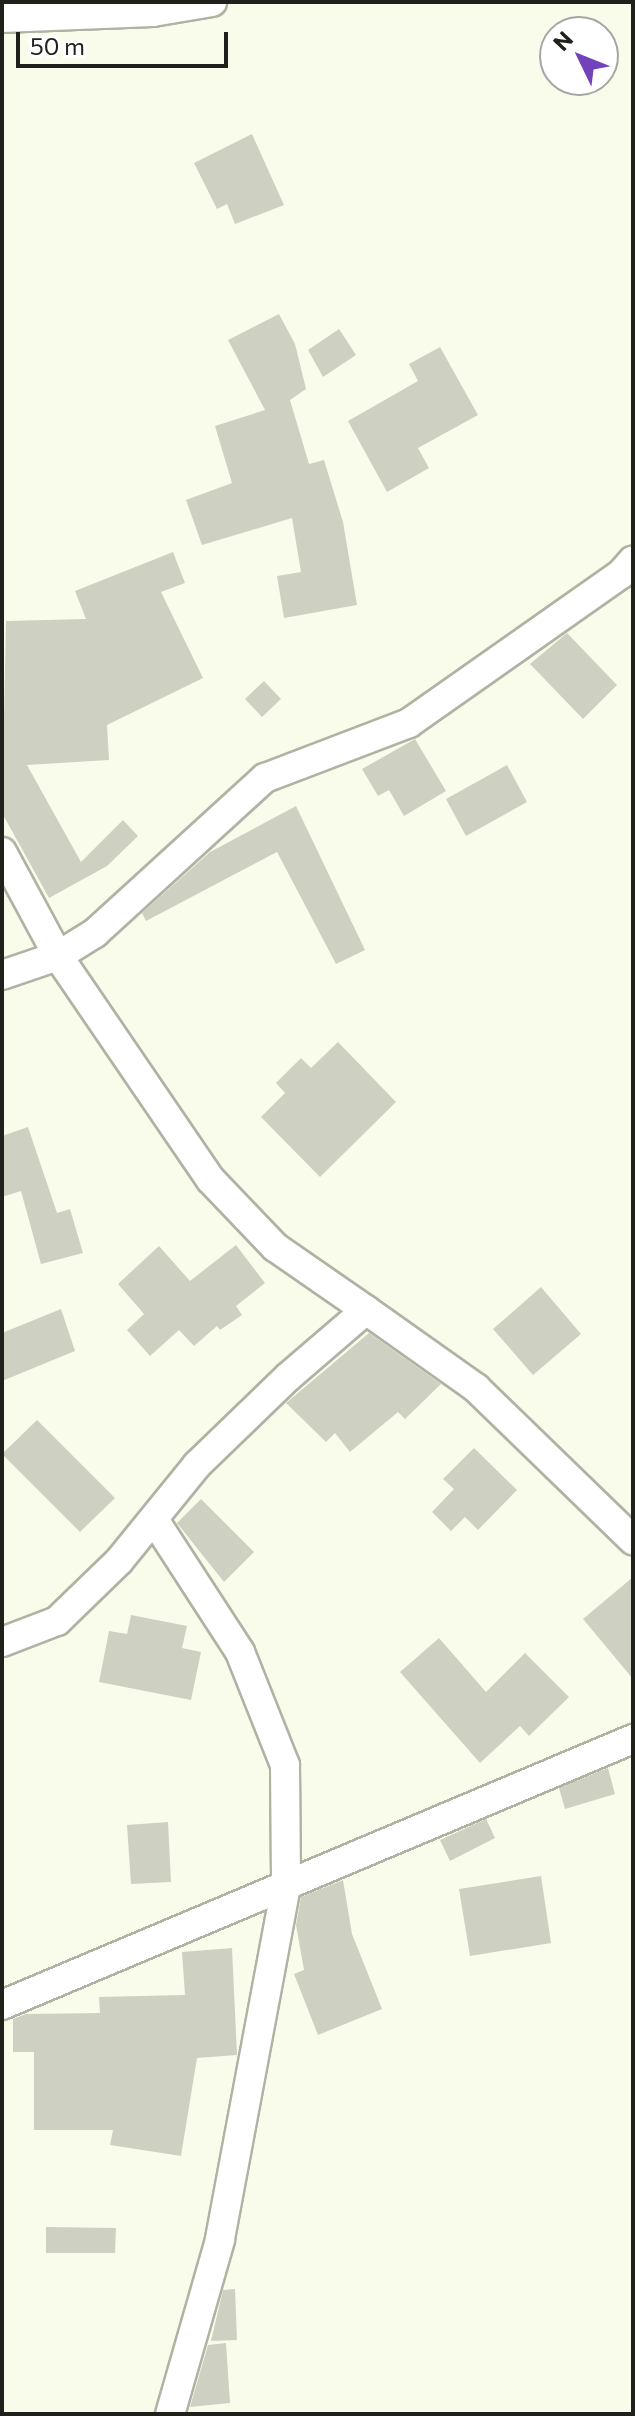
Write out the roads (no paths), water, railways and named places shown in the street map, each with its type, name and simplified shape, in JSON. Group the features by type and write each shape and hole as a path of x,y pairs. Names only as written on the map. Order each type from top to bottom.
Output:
{"street":[{"path":"2,18 153,12 212,2"},
{"path":"2,975 58,956 95,933 265,778 409,723 609,583 633,560"},
{"path":"2,852 58,956 240,1215 275,1247 476,1388 633,1540"},
{"path":"2,1642 57,1621 155,1521 197,1465 366,1310"},
{"path":"155,1521 240,1652 285,1765 286,1886 220,2240 170,2414"},
{"path":"2,2005 633,1739"}]}
